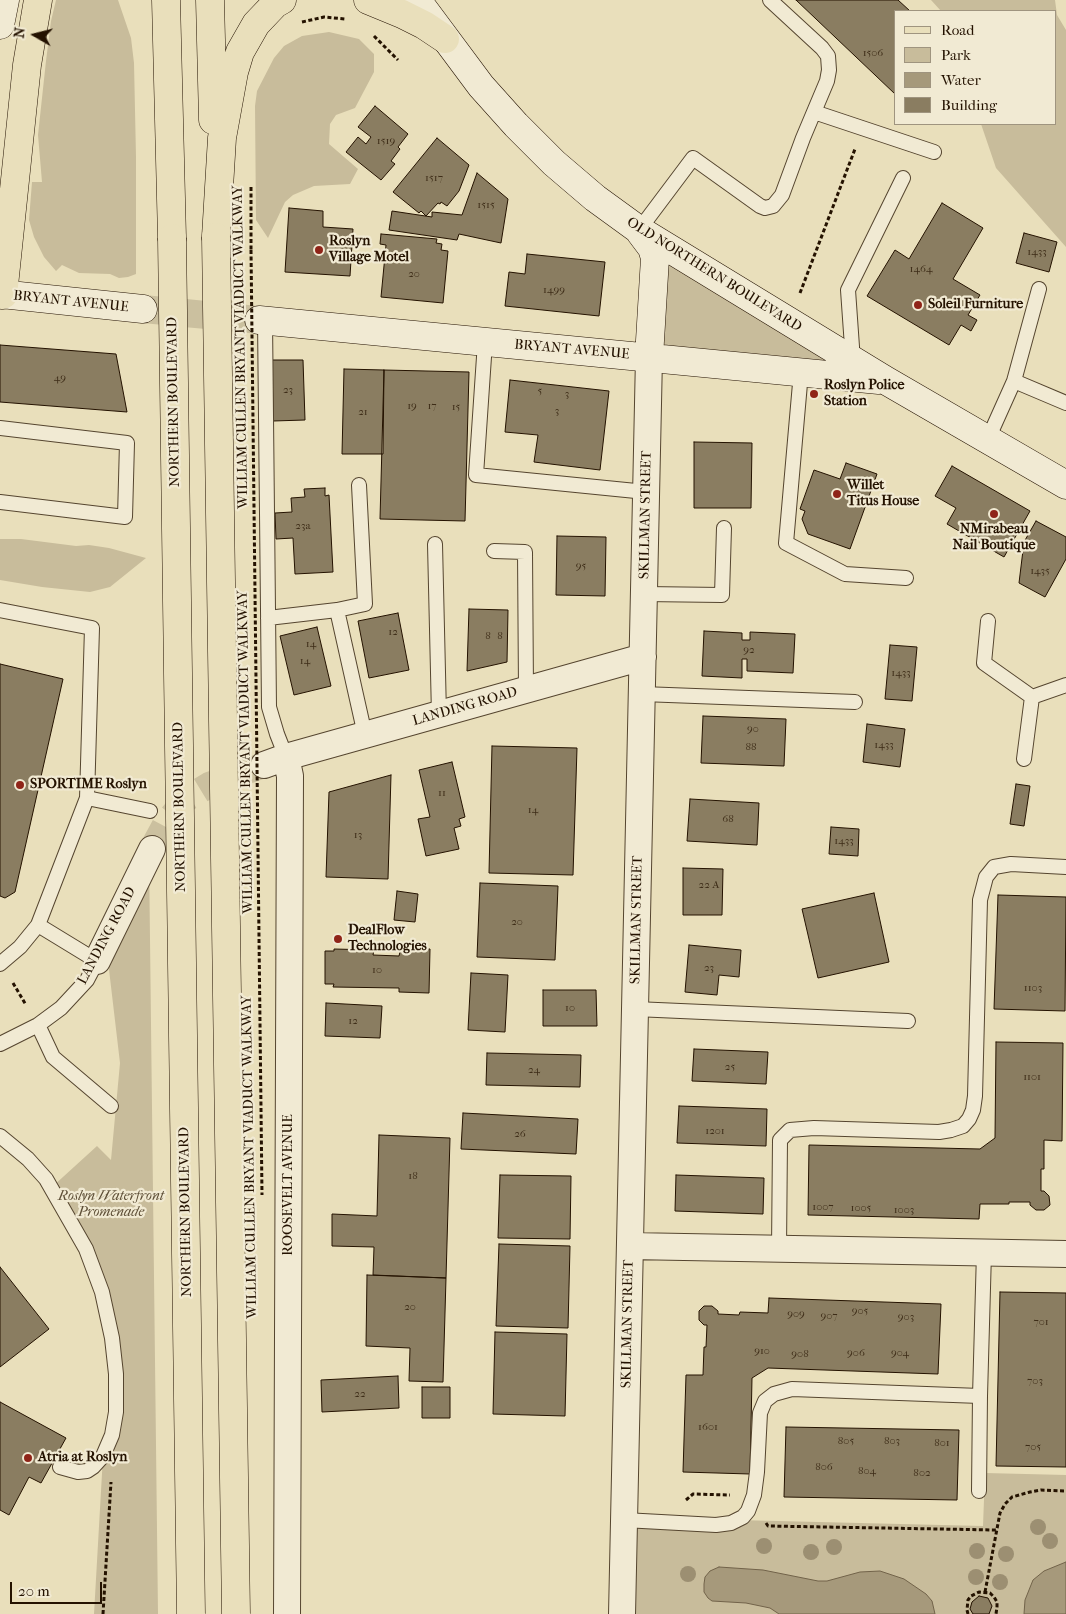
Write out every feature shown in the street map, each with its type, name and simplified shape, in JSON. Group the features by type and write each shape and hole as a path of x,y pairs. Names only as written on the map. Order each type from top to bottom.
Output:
{"main road":[{"path":"0,24 5,0"},
{"path":"1,294 27,65 38,0"},
{"path":"210,0 216,237 236,1614"},
{"path":"216,237 222,138 234,72 240,52 256,24 275,4 282,0"},
{"path":"368,0 424,25 445,39"},
{"name":"OLD NORTHERN BOULEVARD","path":"417,0 481,86 516,125 554,163 595,198 639,230 853,361 1066,485"},
{"name":"NORTHERN BOULEVARD","path":"165,8 172,238 191,1614"},
{"name":"SKILLMAN STREET","path":"639,230 652,248 655,258 649,357"},
{"name":"BRYANT AVENUE","path":"1,294 143,309"},
{"name":"BRYANT AVENUE","path":"262,320 885,380"}],"street":[{"name":"SKILLMAN STREET","path":"622,1614 649,357"},
{"name":"LANDING ROAD","path":"275,761 643,658"},
{"name":"ROOSEVELT AVENUE","path":"275,761 290,776 281,1356 287,1614"},
{"name":"LANDING ROAD","path":"97,961 152,849"},
{"path":"630,1246 1066,1254"}],"lane":[{"path":"639,230 693,158 760,206 765,208 773,206 782,195 827,81 829,70 828,56 822,48 770,0"},
{"path":"814,112 934,152"},
{"path":"853,361 848,290 903,178"},
{"path":"988,439 1014,381 1039,289"},
{"path":"262,320 268,618 266,707 277,734 275,761"},
{"path":"485,342 476,475 646,492"},
{"path":"801,372 786,543 845,574 906,578"},
{"path":"1014,381 1066,403"},
{"path":"0,428 128,444 125,517 0,502"},
{"path":"268,618 337,610 365,604 359,485"},
{"path":"644,594 722,596 724,528"},
{"path":"435,544 439,715"},
{"path":"494,551 525,552 526,690"},
{"path":"0,610 92,628 87,798 38,925 20,947 1,964"},
{"path":"337,610 364,735"},
{"path":"988,622 984,662 1032,697"},
{"path":"1032,697 1066,685"},
{"path":"642,694 855,702"},
{"path":"1024,759 1032,697"},
{"path":"87,798 150,810"},
{"path":"779,1249 780,1140 790,1130 814,1128 939,1132 962,1126 969,1119 973,1110 975,1096 980,900 986,877 994,867 1011,864 1066,866"},
{"path":"38,925 97,961"},
{"name":"LANDING ROAD","path":"0,1044 38,1025 61,1008 87,980 97,961"},
{"path":"635,1009 908,1021"},
{"path":"38,1025 53,1057 111,1106"},
{"path":"0,1136 28,1159 46,1179 86,1248 102,1292 112,1338 116,1374 116,1412 112,1435 103,1456 87,1471 78,1472 60,1467"},
{"path":"978,1491 984,1252"},
{"path":"624,1520 716,1525 731,1523 743,1517 751,1506 758,1472 760,1413 765,1401 774,1394 792,1389 980,1396"}],"path":[{"path":"297,23 324,17 342,18 349,21"},
{"path":"370,32 398,60"},
{"path":"801,292 863,128"},
{"name":"WILLIAM CULLEN BRYANT VIADUCT WALKWAY","path":"251,182 262,1196"},
{"path":"1,964 38,1025"},
{"path":"103,1614 111,1479"},
{"path":"984,1592 1002,1508 1012,1497 1041,1490 1066,1491"},
{"path":"677,1501 685,1501 693,1494 741,1495 768,1526 996,1530"},
{"path":"968,1614 966,1610 968,1600 975,1593 984,1592 990,1594 997,1602 996,1614"}],"green space":[{"path":"56,0 118,0 131,38 134,63 136,157 136,274 128,277 119,278 110,274 79,273 62,265 56,271 44,257 34,237 29,220 32,182 42,182 38,135 51,21"},
{"path":"931,0 1055,0 1057,15 1066,30 1066,247 996,168 981,125 1056,125 1056,10 940,10"},
{"path":"329,32 359,39 374,54 374,72 355,108 336,115 330,124 329,144 358,169 350,184 314,186 293,195 285,202 268,238 256,220 255,106 257,91 274,58 284,46 302,36"},
{"path":"652,248 885,380 649,357"},
{"path":"0,539 21,539 76,546 89,545 109,548 146,558 110,587 90,592 42,587 0,580"},
{"name":"Roslyn Waterfront Promenade","path":"149,855 158,1614 94,1614 103,1456 116,1412 102,1292 52,1187 97,1146 111,1160 120,1063 106,944"},
{"path":"985,1473 1066,1475 1066,1614 622,1614 624,1520 736,1520 983,1526"}],"water":[{"path":"1066,1562 1066,1614 1024,1614 1025,1600 1033,1580 1044,1571"},
{"path":"719,1567 763,1570 818,1581 827,1581 860,1572 880,1571 904,1579 926,1594 932,1601 935,1614 779,1614 770,1608 746,1603 712,1601 704,1592 705,1577 710,1571"}],"building":[{"path":"796,0 898,0 909,10 894,10 894,93"},
{"path":"375,106 408,134 398,147 400,149 391,161 395,164 381,180 346,152 358,137 366,144 371,137 358,127"},
{"path":"437,138 469,165 459,191 447,206 441,202 440,204 438,203 426,216 421,211 419,213 393,192"},
{"path":"477,173 508,199 501,243 459,234 457,240 389,230 392,211 432,217 432,212 462,215"},
{"path":"942,203 983,228 953,279 980,295 968,315 977,320 971,331 961,325 949,345 867,296 895,250 909,259"},
{"name":"Roslyn Village Motel","path":"289,208 323,211 323,227 353,229 350,276 285,272"},
{"path":"1024,233 1057,242 1049,272 1016,263"},
{"path":"381,234 437,239 436,243 442,244 441,250 448,251 443,303 381,297 386,245 380,244"},
{"path":"527,254 605,262 599,316 505,306 509,272 525,274"},
{"path":"0,345 116,354 127,412 0,402"},
{"path":"272,360 303,360 305,420 273,421"},
{"path":"344,369 384,370 383,454 342,454"},
{"path":"384,370 469,372 465,521 380,519"},
{"path":"510,380 609,391 600,470 534,462 538,435 505,432"},
{"path":"694,442 752,443 751,508 694,508"},
{"name":"Willet Titus House","path":"846,463 877,474 850,549 808,534 802,519 805,511 800,509 814,470 840,479"},
{"path":"952,466 1030,511 1004,557 947,524 956,508 935,496"},
{"path":"325,488 325,496 329,495 333,572 295,574 293,538 276,539 275,513 292,512 291,498 305,497 304,489"},
{"path":"1036,521 1066,537 1066,559 1045,597 1019,583 1024,542"},
{"path":"557,536 606,537 605,596 556,595"},
{"path":"469,609 508,610 507,662 467,671"},
{"path":"398,613 409,670 369,678 358,621"},
{"path":"317,627 331,686 294,695 280,636"},
{"path":"704,631 742,633 742,640 750,640 750,632 795,634 793,673 747,671 747,659 742,659 742,678 702,676"},
{"path":"890,645 917,647 912,701 885,699"},
{"name":"SPORTIME Roslyn","path":"0,664 63,679 15,892 5,898 0,896"},
{"path":"703,716 786,719 784,766 701,763"},
{"path":"867,724 905,729 900,767 863,762"},
{"path":"492,746 577,748 573,875 489,873"},
{"path":"452,762 465,817 459,819 461,826 454,828 459,849 426,856 418,819 430,817 419,770"},
{"path":"391,775 388,879 326,877 329,792"},
{"path":"1016,784 1030,786 1024,826 1010,824"},
{"path":"690,799 759,803 757,845 687,841"},
{"path":"831,827 859,829 858,856 829,854"},
{"path":"683,868 723,869 722,915 683,915"},
{"path":"480,883 558,886 555,960 477,957"},
{"path":"397,891 418,894 415,922 394,920"},
{"path":"874,893 889,962 818,978 802,909"},
{"path":"998,895 1066,897 1065,1011 994,1009"},
{"path":"689,945 741,950 739,977 719,975 717,995 685,992"},
{"path":"401,948 430,949 429,993 399,992 399,988 333,987 334,984 325,984 325,951 334,951 334,949 374,950 373,955 399,956"},
{"path":"471,973 508,975 505,1032 468,1030"},
{"path":"543,990 596,990 597,1026 543,1026"},
{"path":"326,1003 382,1006 380,1038 325,1036"},
{"path":"996,1042 1063,1043 1062,1141 1044,1140 1044,1169 1041,1169 1041,1191 1044,1191 1049,1196 1050,1205 1044,1210 1036,1210 1030,1205 1030,1202 980,1204 979,1219 808,1215 809,1145 980,1149 995,1138"},
{"path":"694,1049 768,1052 766,1084 692,1081"},
{"path":"487,1053 581,1055 580,1087 486,1085"},
{"path":"679,1106 767,1109 766,1146 677,1143"},
{"path":"463,1113 578,1119 576,1154 461,1149"},
{"path":"379,1135 450,1138 446,1278 373,1275 374,1247 332,1246 332,1214 377,1216"},
{"path":"500,1175 571,1176 570,1239 498,1238"},
{"path":"676,1175 764,1178 763,1214 675,1211"},
{"path":"499,1244 570,1246 568,1328 496,1326"},
{"path":"0,1267 49,1329 0,1367"},
{"path":"367,1275 446,1278 443,1382 409,1381 410,1348 366,1346"},
{"path":"1000,1292 1066,1293 1066,1467 996,1466"},
{"path":"769,1298 941,1304 938,1374 768,1368 752,1378 750,1474 683,1472 686,1375 703,1375 704,1347 706,1347 707,1325 704,1325 699,1320 699,1311 704,1306 712,1306 718,1311 718,1314 739,1315 740,1312 768,1313"},
{"path":"495,1332 567,1334 565,1416 493,1414"},
{"path":"398,1376 399,1408 322,1412 321,1380"},
{"path":"422,1387 450,1387 450,1418 422,1418"},
{"name":"Atria at Roslyn","path":"0,1402 66,1438 41,1483 29,1477 9,1515 0,1510"},
{"path":"786,1427 959,1430 957,1500 784,1497"},
{"path":"979,1596 988,1598 992,1606 989,1614 973,1614 970,1609 972,1602"}],"tunnel":[{"path":"143,309 259,320"},
{"path":"152,849 166,823 186,799 209,785 264,765"}],"place":[{"name":"Roslyn Village Motel","path":"319,250"},
{"name":"Soleil Furniture","path":"918,305"},
{"name":"Roslyn Police Station","path":"814,394"},
{"name":"Willet Titus House","path":"837,494"},
{"name":"NMirabeau Nail Boutique","path":"994,514"},
{"name":"SPORTIME Roslyn","path":"20,785"},
{"name":"DealFlow Technologies","path":"338,939"},
{"name":"Atria at Roslyn","path":"28,1458"}]}
